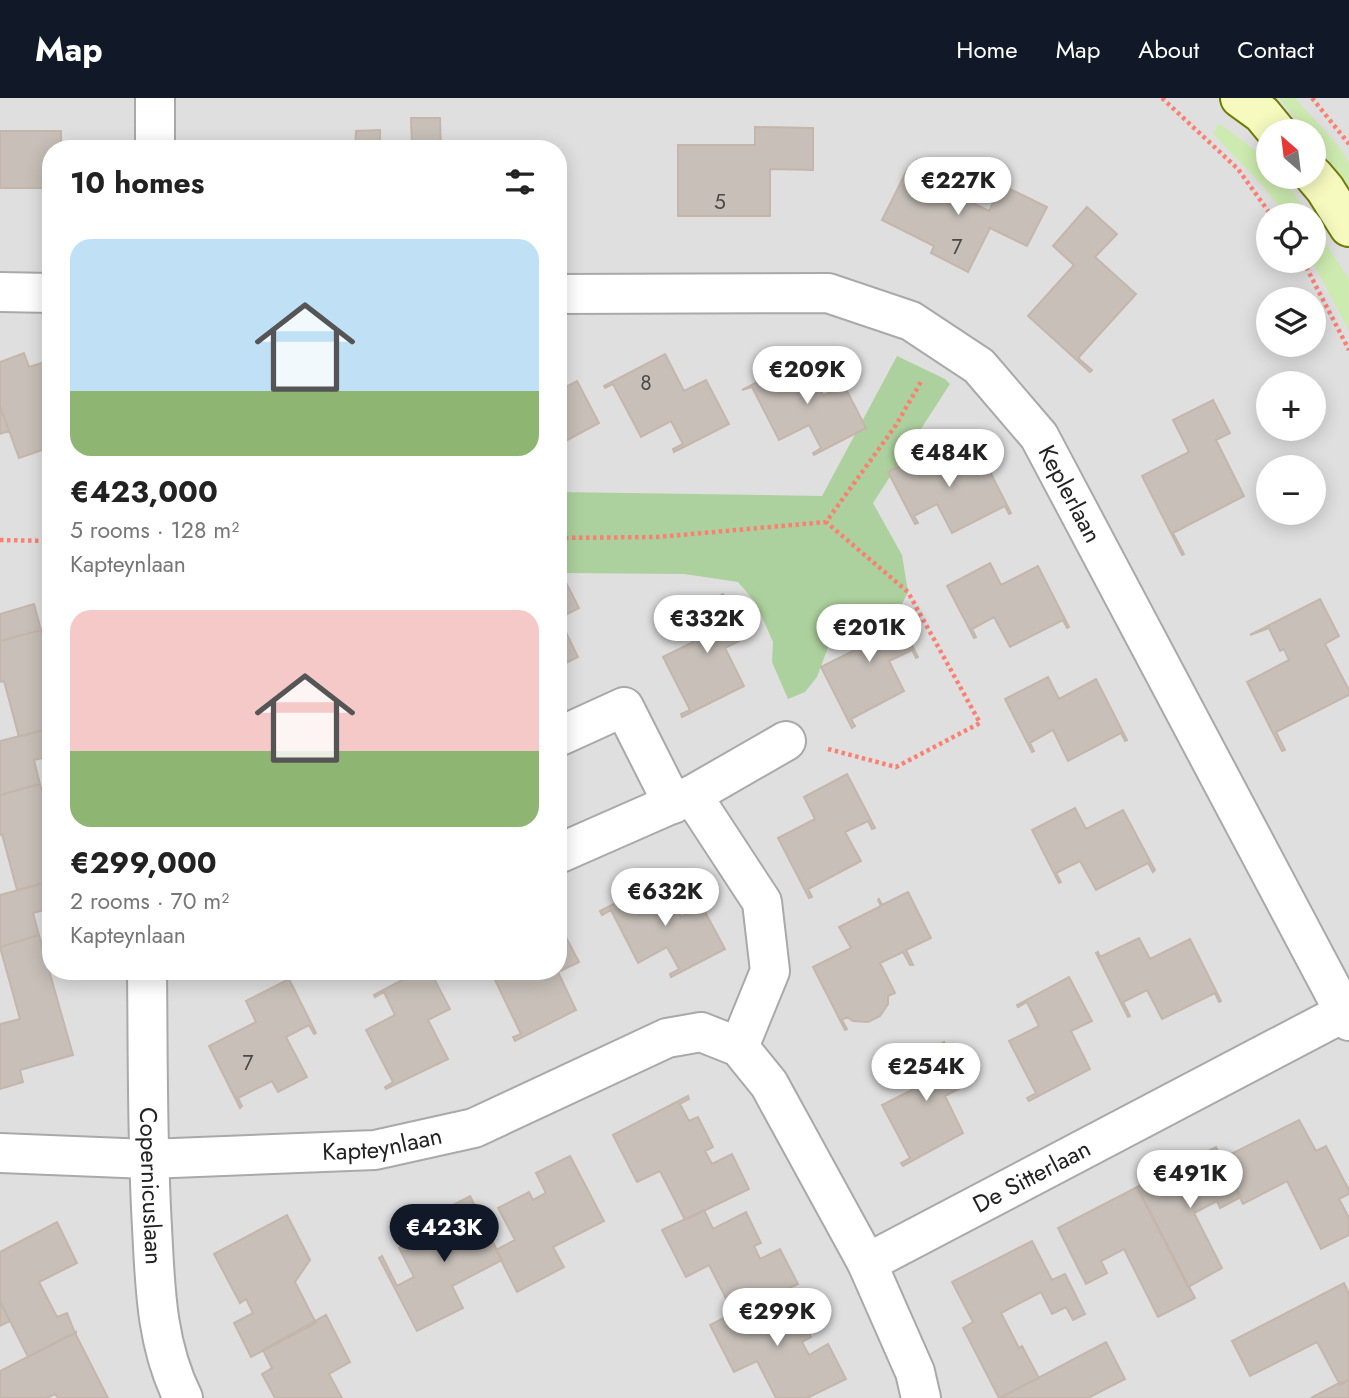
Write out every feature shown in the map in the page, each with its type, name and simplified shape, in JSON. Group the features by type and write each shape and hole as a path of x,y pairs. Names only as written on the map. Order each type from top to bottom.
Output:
{"street":[{"path":"155,98 156,140"},
{"path":"1240,98 1266,119"},
{"path":"1325,189 1349,227"},
{"path":"0,292 42,293"},
{"name":"Keplerlaan","path":"567,294 828,293 911,321 979,366 1039,436 1347,1016"},
{"path":"567,733 624,708 683,799 762,902 769,971 739,1047"},
{"path":"567,850 683,799 786,741"},
{"name":"Copernicuslaan","path":"147,980 148,1159 157,1316 175,1383 183,1398"},
{"name":"De Sitterlaan","path":"867,1263 1347,1016"},
{"name":"Kapteynlaan","path":"0,1153 148,1159 375,1150 474,1128 667,1038 701,1032 739,1047 769,1084 867,1263 915,1372 921,1398"}],"path":[{"path":"1162,98 1237,169 1262,203"},
{"path":"1312,98 1349,143"},
{"path":"1309,273 1349,350"},
{"path":"826,522 896,425 944,342"},
{"path":"567,538 658,537 826,522 908,592 980,723 897,766 801,740 786,741"},
{"path":"0,540 42,541"}],"shaded area":[{"path":"0,98 1349,98 1349,1398 0,1398"}],"green space":[{"path":"1279,98 1295,98 1314,119 1296,119"},
{"path":"1219,123 1255,150 1256,179 1213,134"},
{"path":"1326,132 1342,150 1349,163 1349,192 1326,157"},
{"path":"1265,189 1290,189 1300,203 1276,203"},
{"path":"1326,244 1349,279 1349,331 1326,287 1318,273 1326,273"},
{"path":"897,356 950,384 873,503 902,555 908,592 897,614 850,625 831,639 817,677 805,692 788,699 772,662 773,642 756,603 738,582 684,574 567,573 567,492 822,496"}],"building":[{"path":"411,118 440,118 441,140 412,140"},
{"path":"755,127 813,128 813,170 770,169 770,216 678,216 678,145 755,145"},
{"path":"380,130 380,140 356,140 356,131"},
{"path":"0,131 61,131 61,140 42,140 42,188 0,188"},
{"path":"917,160 941,171 934,184 989,211 1002,185 1047,207 1027,246 990,228 968,272 931,253 934,246 882,220 907,170 911,172"},
{"path":"1087,207 1117,234 1095,257 1136,294 1078,358 1092,370 1090,372 1028,316 1074,265 1053,246"},
{"path":"24,353 29,367 42,363 42,450 19,458 0,406 0,362"},
{"path":"665,354 684,391 706,380 729,424 674,452 673,449 683,444 671,421 641,437 613,384 605,388 604,386"},
{"path":"804,358 823,396 844,385 866,428 814,455 813,453 821,448 809,425 779,440 752,387 742,390"},
{"path":"577,381 599,423 567,440 567,386"},
{"path":"1213,400 1230,433 1216,440 1244,496 1173,533 1184,554 1182,555 1142,476 1189,452 1173,420"},
{"path":"0,406 9,431 0,434"},
{"path":"931,450 942,472 980,452 1011,513 1009,514 1005,506 952,533 937,504 914,516 918,523 915,524 888,472"},
{"path":"990,563 1001,585 1038,566 1069,627 1067,628 1063,620 1010,647 994,617 972,629 976,637 974,638 947,586"},
{"path":"567,585 579,608 567,614"},
{"path":"723,594 745,638 725,648 744,686 682,717 681,714 690,710 663,657 693,642 680,619 672,623 671,621"},
{"path":"1320,599 1339,636 1325,644 1349,690 1349,695 1276,732 1285,750 1282,751 1247,682 1289,660 1284,649 1280,651 1269,628 1250,635"},
{"path":"34,604 41,630 0,641 0,614"},
{"path":"891,604 918,657 916,658 912,650 889,661 904,691 851,719 855,726 852,728 821,667 859,648 848,626"},
{"path":"41,630 42,731 19,737 4,681 0,682 0,641"},
{"path":"567,634 578,657 567,662"},
{"path":"1048,677 1059,699 1096,679 1127,740 1125,741 1121,733 1068,761 1053,730 1030,743 1034,751 1032,752 1005,699"},
{"path":"42,730 42,758 34,760 40,784 0,795 0,741"},
{"path":"847,774 875,828 872,829 868,821 845,832 861,861 808,889 812,897 809,898 778,838 815,819 804,797"},
{"path":"40,784 42,883 17,890 2,834 0,835 0,795"},
{"path":"1075,808 1086,829 1123,810 1155,870 1153,872 1148,863 1096,890 1080,861 1056,873 1061,882 1059,883 1032,830"},
{"path":"662,880 681,917 702,906 725,949 671,977 670,974 679,969 667,947 638,963 611,910 602,915 600,911"},
{"path":"42,883 42,910 33,913 39,935 0,947 0,895"},
{"path":"908,892 931,938 906,950 913,965 910,965 903,952 880,963 895,993 888,996 888,1004 880,1016 868,1022 853,1021 847,1017 842,1020 847,1029 845,1030 813,967 851,948 839,927 881,906 879,899 882,905"},
{"path":"39,935 42,946 42,980 52,980 73,1055 20,1070 23,1082 0,1089 0,1024 20,1019 0,947"},
{"path":"1139,938 1150,959 1190,939 1221,1001 1219,1002 1215,993 1162,1019 1147,990 1123,1002 1130,1016 1128,1017 1096,953 1098,952 1100,957"},
{"path":"567,939 579,962 567,968"},
{"path":"1069,977 1092,1021 1071,1031 1090,1069 1029,1101 1027,1098 1036,1093 1009,1041 1039,1026 1027,1002 1018,1007 1017,1005"},
{"path":"290,980 316,1033 314,1034 309,1025 286,1037 307,1077 278,1092 272,1081 238,1098 242,1106 240,1108 209,1046 256,1022 246,1001"},
{"path":"402,980 435,980 450,1009 428,1020 448,1059 386,1089 385,1087 393,1082 366,1030 395,1015 384,992 375,997 374,995"},
{"path":"495,980 562,980 576,1010 515,1041 513,1037 521,1034"},
{"path":"944,1042 966,1085 945,1096 963,1133 903,1166 901,1163 910,1158 882,1105 912,1090 901,1067 893,1071 892,1069"},
{"path":"688,1096 689,1099 680,1104 689,1121 698,1117 713,1147 705,1151 712,1164 732,1154 749,1189 685,1220 660,1171 637,1182 613,1135"},
{"path":"1299,1120 1316,1151 1326,1146 1349,1190 1349,1194 1339,1199 1349,1218 1349,1235 1321,1249 1287,1181 1243,1204 1221,1159"},
{"path":"1216,1147 1241,1197 1220,1208 1217,1201 1194,1213 1222,1268 1188,1287 1137,1187"},
{"path":"570,1156 604,1221 553,1247 564,1267 517,1292 496,1250 515,1240 498,1208 529,1192 533,1200 546,1193 536,1173"},
{"path":"1137,1187 1195,1298 1158,1317 1124,1249 1101,1261 1107,1273 1086,1284 1058,1228"},
{"path":"470,1196 502,1260 452,1286 463,1308 417,1331 379,1258 382,1256 397,1286 414,1277 399,1248 429,1232 432,1240 446,1233 436,1214"},
{"path":"704,1210 713,1229 746,1212 761,1243 754,1246 760,1259 780,1249 798,1284 734,1314 709,1265 686,1277 662,1230"},
{"path":"287,1215 310,1260 295,1282 316,1323 251,1357 234,1323 253,1313 246,1299 240,1303 214,1254"},
{"path":"57,1222 77,1263 39,1282 57,1317 67,1313 75,1333 28,1357 0,1301 0,1252"},
{"path":"1032,1241 1052,1280 1065,1274 1085,1314 1073,1320 1066,1307 1052,1314 1041,1292 1001,1313 1019,1348 1022,1346 1039,1378 999,1398 963,1328 973,1322 952,1282"},
{"path":"1344,1283 1349,1294 1349,1380 1340,1385 1317,1342 1250,1376 1232,1341"},
{"path":"780,1290 790,1309 795,1307 811,1337 802,1342 809,1355 828,1344 846,1379 807,1398 776,1398 757,1361 734,1372 710,1325"},
{"path":"0,1301 10,1321 0,1326"},
{"path":"326,1315 350,1362 329,1374 342,1398 275,1398 262,1374 272,1368 263,1350"},
{"path":"76,1332 108,1398 58,1398 55,1394 47,1398 0,1398 0,1371"},
{"path":"1106,1342 1125,1379 1088,1398 1000,1398"},
{"path":"1349,1380 1349,1398 1311,1398 1339,1383"}]}
